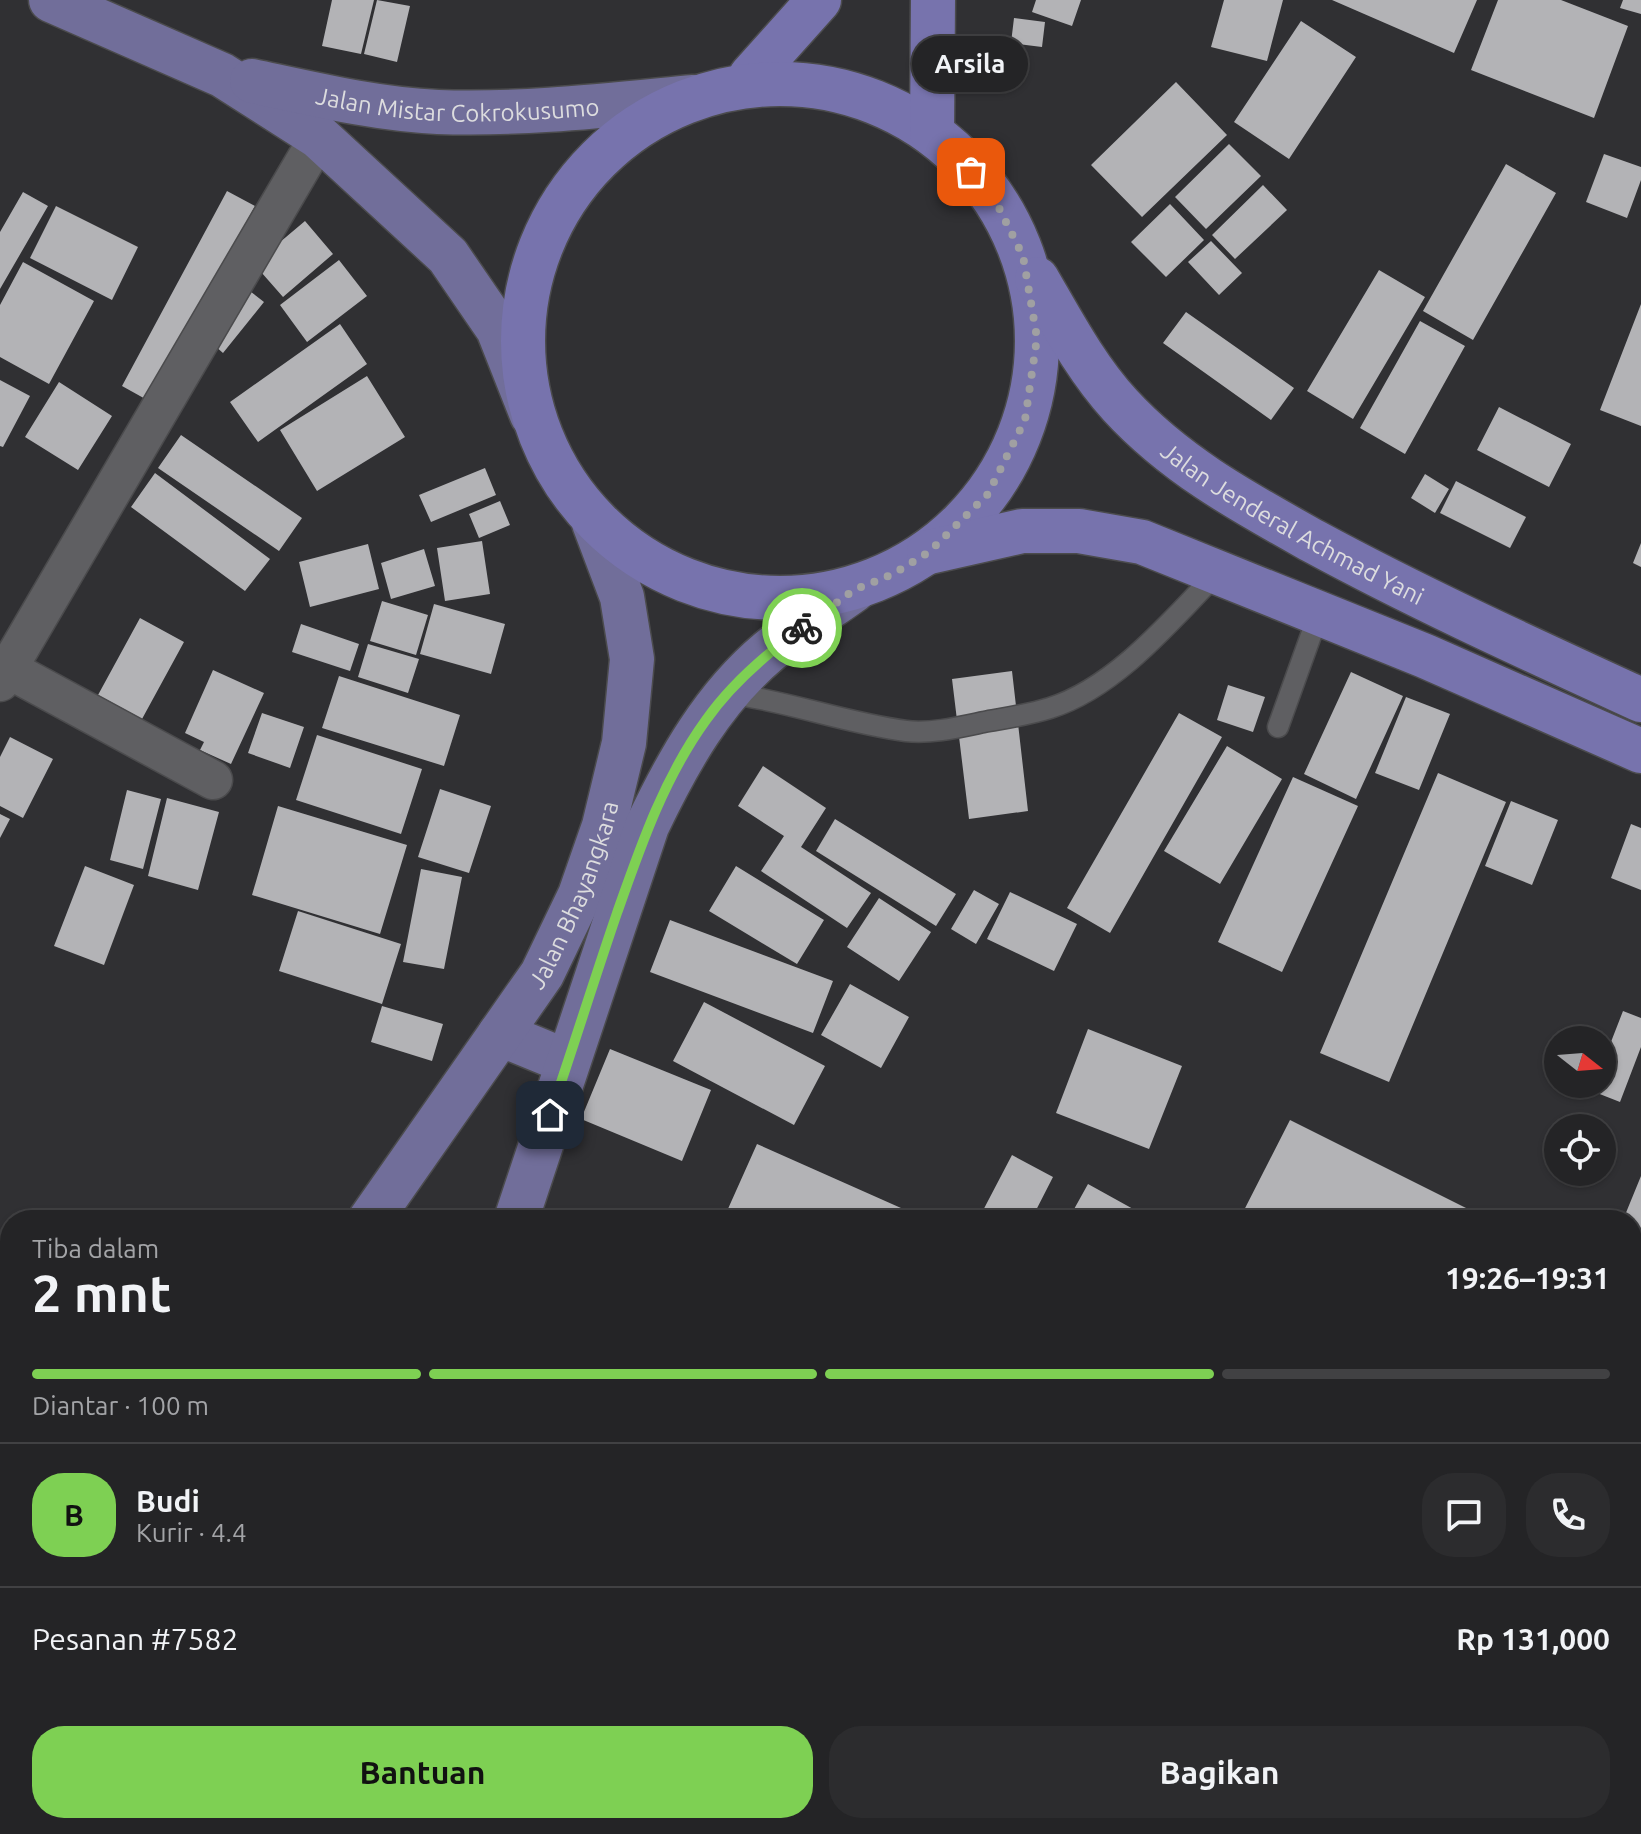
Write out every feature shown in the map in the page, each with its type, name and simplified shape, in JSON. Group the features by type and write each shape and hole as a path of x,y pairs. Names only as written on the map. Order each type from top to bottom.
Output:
{"highway":[{"path":"751,76 819,0"},
{"path":"932,133 933,0"},
{"path":"751,76 826,86 888,106 932,133 991,192 1023,256 1037,338 1025,420 988,494 929,552 893,574 854,590 785,601 715,593 649,566 594,523 532,415 521,337 535,261 570,191 625,135 694,97 751,76"},
{"name":"Jalan Jenderal Achmad Yani","path":"1023,256 1081,354 1119,404 1165,449 1222,490 1395,586 1641,700"},
{"path":"929,552 1022,531 1079,531 1142,542 1425,656 1641,751"}],"main road":[{"name":"Jalan Mistar Cokrokusumo","path":"51,0 222,75 319,137 448,256 498,329 532,415"},
{"name":"Jalan Mistar Cokrokusumo","path":"222,75 356,104 437,112 546,111 694,97"},
{"name":"Jalan Bhayangkara","path":"377,1210 542,974 580,895 604,826 624,743 632,659 622,597 594,523"},
{"path":"519,1210 647,826 677,765 727,693 768,652 854,590"},
{"path":"500,1034 568,1062"}],"street":[{"path":"213,780 4,676 319,137"}],"lane":[{"path":"727,693 766,698 821,714 909,731 955,728 1051,708 1081,694 1114,672 1218,572"},
{"path":"1278,727 1319,613"}],"building":[{"path":"332,0 374,0 361,54 322,46"},
{"path":"377,0 410,6 397,62 364,54"},
{"path":"1036,0 1081,0 1072,26 1032,12"},
{"path":"1224,0 1283,0 1267,61 1211,47"},
{"path":"1332,0 1477,0 1454,53"},
{"path":"1498,0 1561,0 1628,26 1594,118 1471,70"},
{"path":"1623,0 1641,0 1641,14 1620,8"},
{"path":"1014,18 1045,22 1042,47 1011,43"},
{"path":"1301,21 1356,57 1289,159 1234,122"},
{"path":"1176,82 1227,135 1142,217 1091,165"},
{"path":"1229,144 1261,176 1206,229 1175,197"},
{"path":"1604,154 1641,167 1641,180 1627,218 1586,202"},
{"path":"1506,164 1556,193 1473,340 1423,311"},
{"path":"1263,185 1287,210 1235,259 1212,235"},
{"path":"227,191 255,206 149,401 122,386"},
{"path":"23,192 48,206 0,289 0,232"},
{"path":"1170,204 1204,240 1166,277 1131,242"},
{"path":"56,206 138,247 112,300 30,258"},
{"path":"305,221 333,254 283,297 254,264"},
{"path":"1211,241 1242,273 1219,295 1188,262"},
{"path":"339,260 367,296 307,342 280,305"},
{"path":"23,262 94,301 49,384 0,357 0,305"},
{"path":"1379,270 1425,297 1353,419 1307,391"},
{"path":"246,288 264,302 223,353 206,338"},
{"path":"1641,304 1641,426 1600,410"},
{"path":"1186,312 1294,388 1271,420 1163,343"},
{"path":"1420,321 1465,346 1405,454 1360,428"},
{"path":"340,324 367,364 258,442 230,402"},
{"path":"367,376 405,437 317,491 280,430"},
{"path":"0,380 30,396 3,447 0,446"},
{"path":"59,382 112,416 78,470 25,437"},
{"path":"1499,407 1571,444 1549,487 1477,450"},
{"path":"181,435 302,518 279,551 158,468"},
{"path":"485,468 496,495 431,522 419,495"},
{"path":"155,473 270,559 245,591 131,507"},
{"path":"1425,474 1449,489 1435,513 1411,498"},
{"path":"1456,481 1526,517 1510,548 1440,513"},
{"path":"500,501 510,525 479,538 469,514"},
{"path":"482,541 490,594 445,601 437,548"},
{"path":"1641,543 1641,567 1633,563"},
{"path":"368,544 379,589 310,607 299,562"},
{"path":"424,549 435,586 391,599 381,563"},
{"path":"382,601 428,615 416,655 370,641"},
{"path":"434,604 505,624 491,674 420,654"},
{"path":"140,618 184,642 142,719 98,695"},
{"path":"301,624 359,644 350,671 292,652"},
{"path":"368,644 419,659 408,693 358,677"},
{"path":"213,670 264,693 231,764 200,750 204,742 185,733"},
{"path":"1012,671 1028,811 969,819 952,679"},
{"path":"1351,672 1403,696 1356,799 1304,774"},
{"path":"339,676 460,715 444,766 322,728"},
{"path":"1228,685 1265,697 1253,732 1217,720"},
{"path":"1406,697 1450,714 1419,790 1375,773"},
{"path":"262,713 304,727 290,768 248,753"},
{"path":"1179,713 1222,737 1110,933 1067,908"},
{"path":"317,735 422,769 401,834 296,800"},
{"path":"10,737 53,759 23,818 0,806 0,757"},
{"path":"1227,746 1282,779 1220,884 1164,851"},
{"path":"763,766 826,808 801,847 871,893 847,928 761,871 784,836 738,806"},
{"path":"1438,773 1506,802 1389,1082 1320,1053"},
{"path":"1293,777 1358,806 1282,972 1218,942"},
{"path":"440,789 491,806 469,873 418,857"},
{"path":"127,790 161,799 143,869 110,860"},
{"path":"167,798 219,812 198,890 148,876"},
{"path":"1511,801 1558,820 1532,885 1485,866"},
{"path":"278,806 407,845 380,934 252,895"},
{"path":"0,814 10,819 0,838"},
{"path":"835,819 956,894 936,926 816,851"},
{"path":"1631,824 1641,828 1641,890 1611,878"},
{"path":"85,866 134,885 104,965 54,946"},
{"path":"736,866 824,920 797,964 709,911"},
{"path":"421,869 462,877 444,969 403,962"},
{"path":"974,890 999,904 976,944 951,929"},
{"path":"1010,892 1077,924 1054,971 987,939"},
{"path":"879,898 931,932 899,981 847,947"},
{"path":"298,911 401,944 382,1004 279,971"},
{"path":"670,920 833,981 813,1033 650,972"},
{"path":"850,984 909,1017 881,1068 821,1035"},
{"path":"704,1002 825,1066 794,1125 673,1061"},
{"path":"382,1006 443,1024 432,1061 371,1042"},
{"path":"1623,1011 1641,1018 1641,1047 1620,1102 1610,1098 1616,1098 1616,1029"},
{"path":"1088,1029 1182,1066 1149,1149 1056,1113"},
{"path":"610,1049 711,1090 682,1161 581,1119"},
{"path":"1290,1120 1470,1210 1244,1210"},
{"path":"757,1144 906,1210 727,1210"},
{"path":"1012,1155 1053,1177 1036,1210 983,1210"},
{"path":"1641,1176 1641,1210 1627,1210"},
{"path":"1088,1184 1135,1210 1074,1210"}],"way so far":[{"path":"802,628 854,590 893,574 929,552 988,494 1025,420 1037,338 1023,256 991,192 971,172"}],"place":[{"name":"Arsila","path":"971,172"}],"route":[{"path":"550,1115 647,826 677,765 727,693 768,652 802,628"}]}
